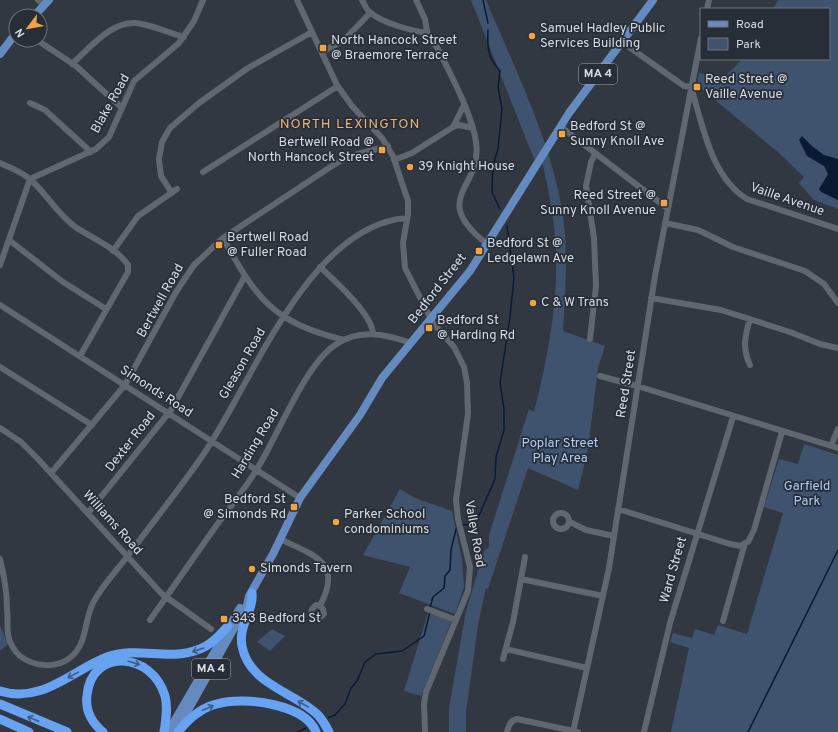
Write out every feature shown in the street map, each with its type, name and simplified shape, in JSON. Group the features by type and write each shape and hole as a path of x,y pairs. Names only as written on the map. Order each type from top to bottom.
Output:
{"highway":[{"path":"250,594 252,600 242,631 242,647 246,659 260,677 317,714 329,732"},
{"path":"0,691 20,694 35,693 47,689 107,657 121,653 178,653 196,651 215,640 228,626"},
{"path":"103,732 91,719 88,710 86,703 88,686 92,678 103,666 112,662 124,660 143,666 152,672 161,685 166,705 164,732"},
{"path":"177,732 185,723 200,711 220,703 236,701 261,703 290,710 305,718 316,732"},
{"path":"0,704 67,732"},
{"path":"0,720 28,732"}],"main road":[{"name":"Bedford Street","path":"177,732 238,622 250,594 280,539 300,498 360,415 382,378 459,286 561,127 653,0"},
{"path":"0,54 8,44"},
{"name":"Bedford Street","path":"168,732 228,626 250,594"}],"street":[{"name":"Blake Road","path":"30,179 96,149 109,137 134,81 179,43 194,21 203,0"},
{"name":"Valley Road","path":"298,0 344,97 388,146 408,201 403,243 405,268 431,319 459,357 464,367 467,381 468,414 456,500 459,525 470,567 468,591 426,692 424,704 425,732"},
{"path":"362,0 370,13 378,18 414,31 428,33"},
{"path":"416,0 425,20 428,33 437,47 473,128 476,144 475,163 462,192 460,210 466,224 487,244"},
{"path":"322,52 344,40 370,13"},
{"path":"72,64 110,30 129,22 142,24 184,37"},
{"path":"113,251 138,216 174,191 161,176 159,159 162,142 170,128 199,103 248,68 312,32"},
{"path":"622,42 684,86 691,87"},
{"name":"Reed Street","path":"574,732 603,596 614,536 651,298 667,208 700,43"},
{"path":"48,48 72,64 122,108"},
{"path":"204,172 338,86"},
{"name":"Vaille Avenue","path":"691,87 714,157 723,176 736,192 747,200 838,229"},
{"path":"30,103 45,110 90,152"},
{"path":"453,127 464,105"},
{"path":"687,109 698,108"},
{"path":"394,160 412,153 453,127 459,125 473,128"},
{"path":"561,127 667,208"},
{"name":"Bertwell Road","path":"51,473 125,385 184,277 194,265 223,238 346,157 388,146"},
{"path":"590,339 596,286 594,238 586,186 591,162 596,154"},
{"path":"0,163 16,170 30,179 72,225 113,251 125,260 128,265 128,272 80,356"},
{"path":"0,265 30,179"},
{"name":"Gleason Road","path":"0,559 7,602 8,635 12,646 19,655 28,661 46,665 65,661 72,657 79,648 94,601 182,484 212,441 284,316 311,277 346,244 364,232 385,222 407,218"},
{"path":"665,223 698,230 733,247 793,266 814,276 824,284 838,303"},
{"path":"223,238 256,293 284,316 312,331 344,340"},
{"path":"9,240 63,282 106,309"},
{"path":"320,267 351,298 370,323 373,334"},
{"name":"Dexter Road","path":"88,513 168,413 245,276"},
{"path":"651,298 721,310 790,332 820,344 838,348"},
{"name":"Simonds Road","path":"0,305 300,498"},
{"path":"750,319 744,347 745,357 750,365"},
{"name":"Harding Road","path":"150,620 257,469 316,364 328,350 344,340 360,335 373,334 393,337 410,343"},
{"path":"0,367 92,425"},
{"path":"600,376 838,448"},
{"name":"Ward Street","path":"644,732 660,659 696,534 733,417"},
{"name":"Williams Road","path":"0,428 21,442 166,598 211,629"},
{"path":"831,446 838,429"},
{"path":"618,509 696,534 741,546 748,542 754,530 782,432"},
{"path":"570,522 586,530 614,536"},
{"path":"280,539 313,555 325,566 329,583 320,606"},
{"path":"723,621 745,543"},
{"path":"503,659 525,556"},
{"path":"521,579 603,596"},
{"path":"430,610 456,620"},
{"path":"506,649 587,668"},
{"path":"508,732 509,725 513,720 517,719 574,732"}],"green space":[{"name":"Poplar Street Play Area","path":"471,0 486,0 530,103 549,156 562,210 564,225 566,270 563,331 605,346 598,368 588,449 578,490 528,468 488,589 486,588 478,625 466,712 466,732 449,732 449,708 466,611 484,551 489,547 489,535 529,409 534,412 551,333 556,272 554,230 543,165 534,159"},
{"path":"778,0 838,0 838,209 814,200 799,183 804,177 779,153 697,85 699,73 724,78 741,60 830,60 830,8 774,8"},
{"name":"Garfield Park","path":"804,444 838,455 838,732 671,732 689,648 670,642 673,633 692,638 695,629 714,635 718,625 747,634 783,513 764,507 779,459 798,464"},
{"path":"400,489 415,498 452,511 462,560 464,587 455,614 399,593 410,567 363,555"},
{"path":"428,613 452,620 421,696 404,691"},
{"path":"0,626 8,644 0,651"},
{"path":"272,629 285,636 270,651 257,642"}],"shaded area":[{"path":"802,136 824,155 838,159 838,200 821,192 819,189 828,174 824,166 807,156 799,140"}],"waterway":[{"path":"483,0 488,23"},
{"path":"488,30 489,52 500,71 498,87 502,109 498,149 493,165 492,192 500,209"},
{"path":"462,525 473,524 477,520 495,479 496,457 504,430 504,409 500,383 514,278 507,226"},
{"path":"430,608 433,597 444,588 445,576 450,570 451,550 456,529"},
{"path":"748,732 838,550"},
{"path":"328,718 335,715 345,704 351,688 357,681 365,662 376,654 402,651 424,636 430,612"},
{"path":"298,732 306,728"}],"place":[{"name":"Samuel Hadley Public Services Building","path":"532,36"},
{"name":"North Hancock Street @ Braemore Terrace","path":"323,48"},
{"name":"Reed Street @ Vaille Avenue","path":"697,87"},
{"name":"Bedford St @ Sunny Knoll Ave","path":"562,134"},
{"name":"Bertwell Road @ North Hancock Street","path":"382,150"},
{"name":"39 Knight House","path":"410,167"},
{"name":"Reed Street @ Sunny Knoll Avenue","path":"664,203"},
{"name":"Bertwell Road @ Fuller Road","path":"219,245"},
{"name":"Bedford St @ Ledgelawn Ave","path":"479,251"},
{"name":"C & W Trans","path":"533,303"},
{"name":"Bedford St @ Harding Rd","path":"429,328"},
{"name":"Bedford St @ Simonds Rd","path":"294,507"},
{"name":"Parker School condominiums","path":"336,522"},
{"name":"Simonds Tavern","path":"252,569"},
{"name":"343 Bedford St","path":"224,619"}],"district":[{"name":"NORTH LEXINGTON","path":"350,124"}]}
